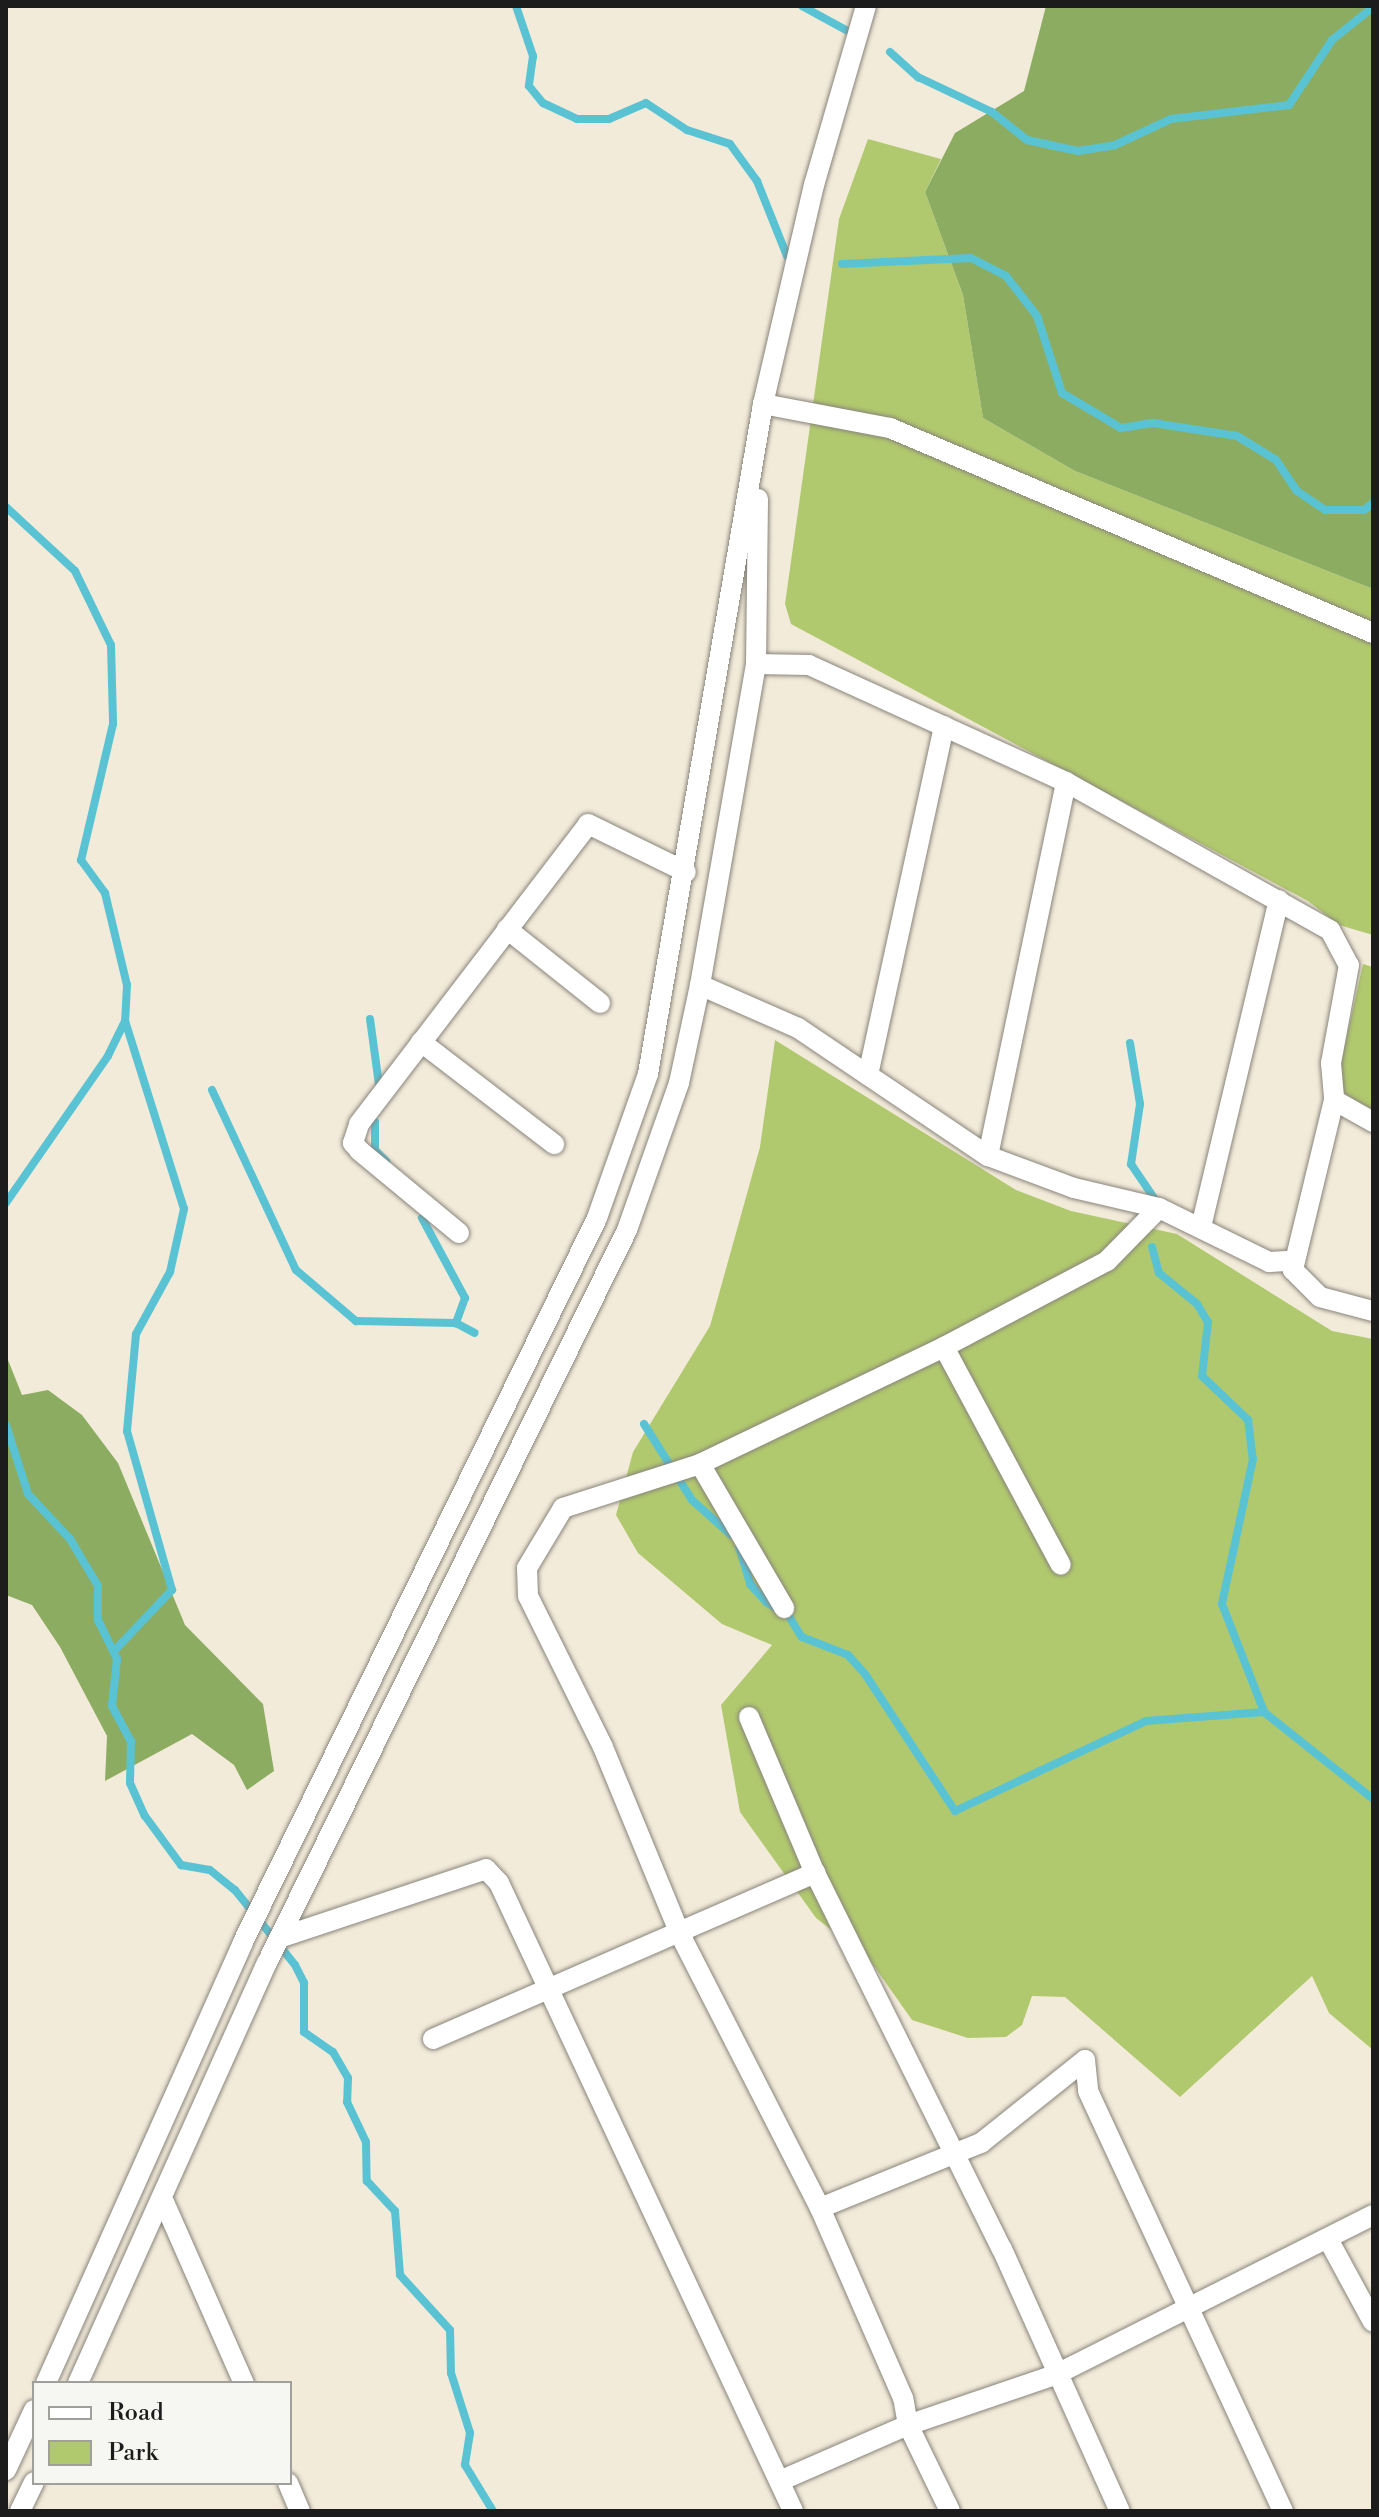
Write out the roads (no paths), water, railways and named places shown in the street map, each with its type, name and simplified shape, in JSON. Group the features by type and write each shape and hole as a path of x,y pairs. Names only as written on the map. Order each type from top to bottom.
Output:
{"street":[{"path":"47,2381 243,1942 597,1218 648,1074 686,872 763,404 814,185 866,6"},
{"path":"763,404 890,428 1373,633"},
{"path":"79,2381 164,2202 279,1938 627,1230 679,1083 700,985 756,664 758,437"},
{"path":"756,664 809,665 1066,782 1330,930 1349,965 1331,1063 1334,1100 1291,1261 1294,1274 1320,1297 1373,1311"},
{"path":"868,1075 944,726"},
{"path":"988,1156 1066,782"},
{"path":"459,1233 353,1143 421,1042 588,824 686,872"},
{"path":"1201,1227 1279,900"},
{"path":"507,929 600,1003"},
{"path":"700,985 798,1028 988,1156 1074,1188 1159,1208 1269,1262 1291,1261"},
{"path":"421,1042 554,1144"},
{"path":"1334,1100 1373,1122"},
{"path":"950,2511 908,2425 820,2208 680,1934 524,1581 563,1508 700,1464 944,1347 1107,1261 1159,1208"},
{"path":"944,1347 1061,1565"},
{"path":"700,1464 784,1608"},
{"path":"749,1717 815,1873 951,2150 1120,2511"},
{"path":"279,1938 486,1869 554,1992 782,2480 793,2511"},
{"path":"433,2039 554,1992 815,1873"},
{"path":"820,2208 951,2150 981,2143 1085,2060 1088,2091 1283,2511"},
{"path":"164,2202 243,2381"},
{"path":"782,2480 908,2425 1055,2375 1373,2215"},
{"path":"1328,2239 1373,2322"},
{"path":"6,2470 32,2414"},
{"path":"20,2511 33,2485"},
{"path":"288,2485 294,2509"}],"waterway":[{"path":"516,6 533,56 529,86 543,103 577,119 609,119 646,103 687,130 730,144 757,181 787,256"},
{"path":"802,6 857,36"},
{"path":"890,52 918,77 992,112 1027,140 1078,151 1115,145 1171,119 1289,105 1332,40 1373,7"},
{"path":"842,264 971,258 1006,276 1037,316 1062,393 1121,428 1153,423 1237,436 1276,460 1297,491 1325,510 1364,510 1373,503"},
{"path":"6,507 75,571 111,645 113,724 81,860 105,893 127,985 125,1021 108,1056 6,1203"},
{"path":"370,1019 379,1085"},
{"path":"115,1650 172,1590 127,1431 136,1334 170,1272 184,1209 125,1021"},
{"path":"1130,1043 1140,1104 1131,1164 1154,1198"},
{"path":"212,1090 296,1270 356,1321 456,1323"},
{"path":"375,1122 375,1150 386,1161"},
{"path":"422,1218 465,1298 456,1323 475,1333"},
{"path":"1152,1247 1159,1273 1197,1304 1208,1322 1202,1376 1248,1420 1253,1459 1222,1604 1264,1712 1373,1799"},
{"path":"644,1424 692,1500 731,1535"},
{"path":"6,1425 28,1494 70,1539 98,1586 98,1620 117,1659 112,1706 131,1741 130,1783 145,1816 181,1865 210,1870 235,1890 295,1965 304,1983 304,2032 333,2052 348,2078 347,2102 366,2142 367,2181 395,2211 400,2275 450,2330 451,2373 470,2433 465,2465 493,2511"},
{"path":"739,1547 750,1584 766,1602 788,1615 802,1637 848,1655 865,1674 955,1811 1146,1721 1264,1712"}]}
